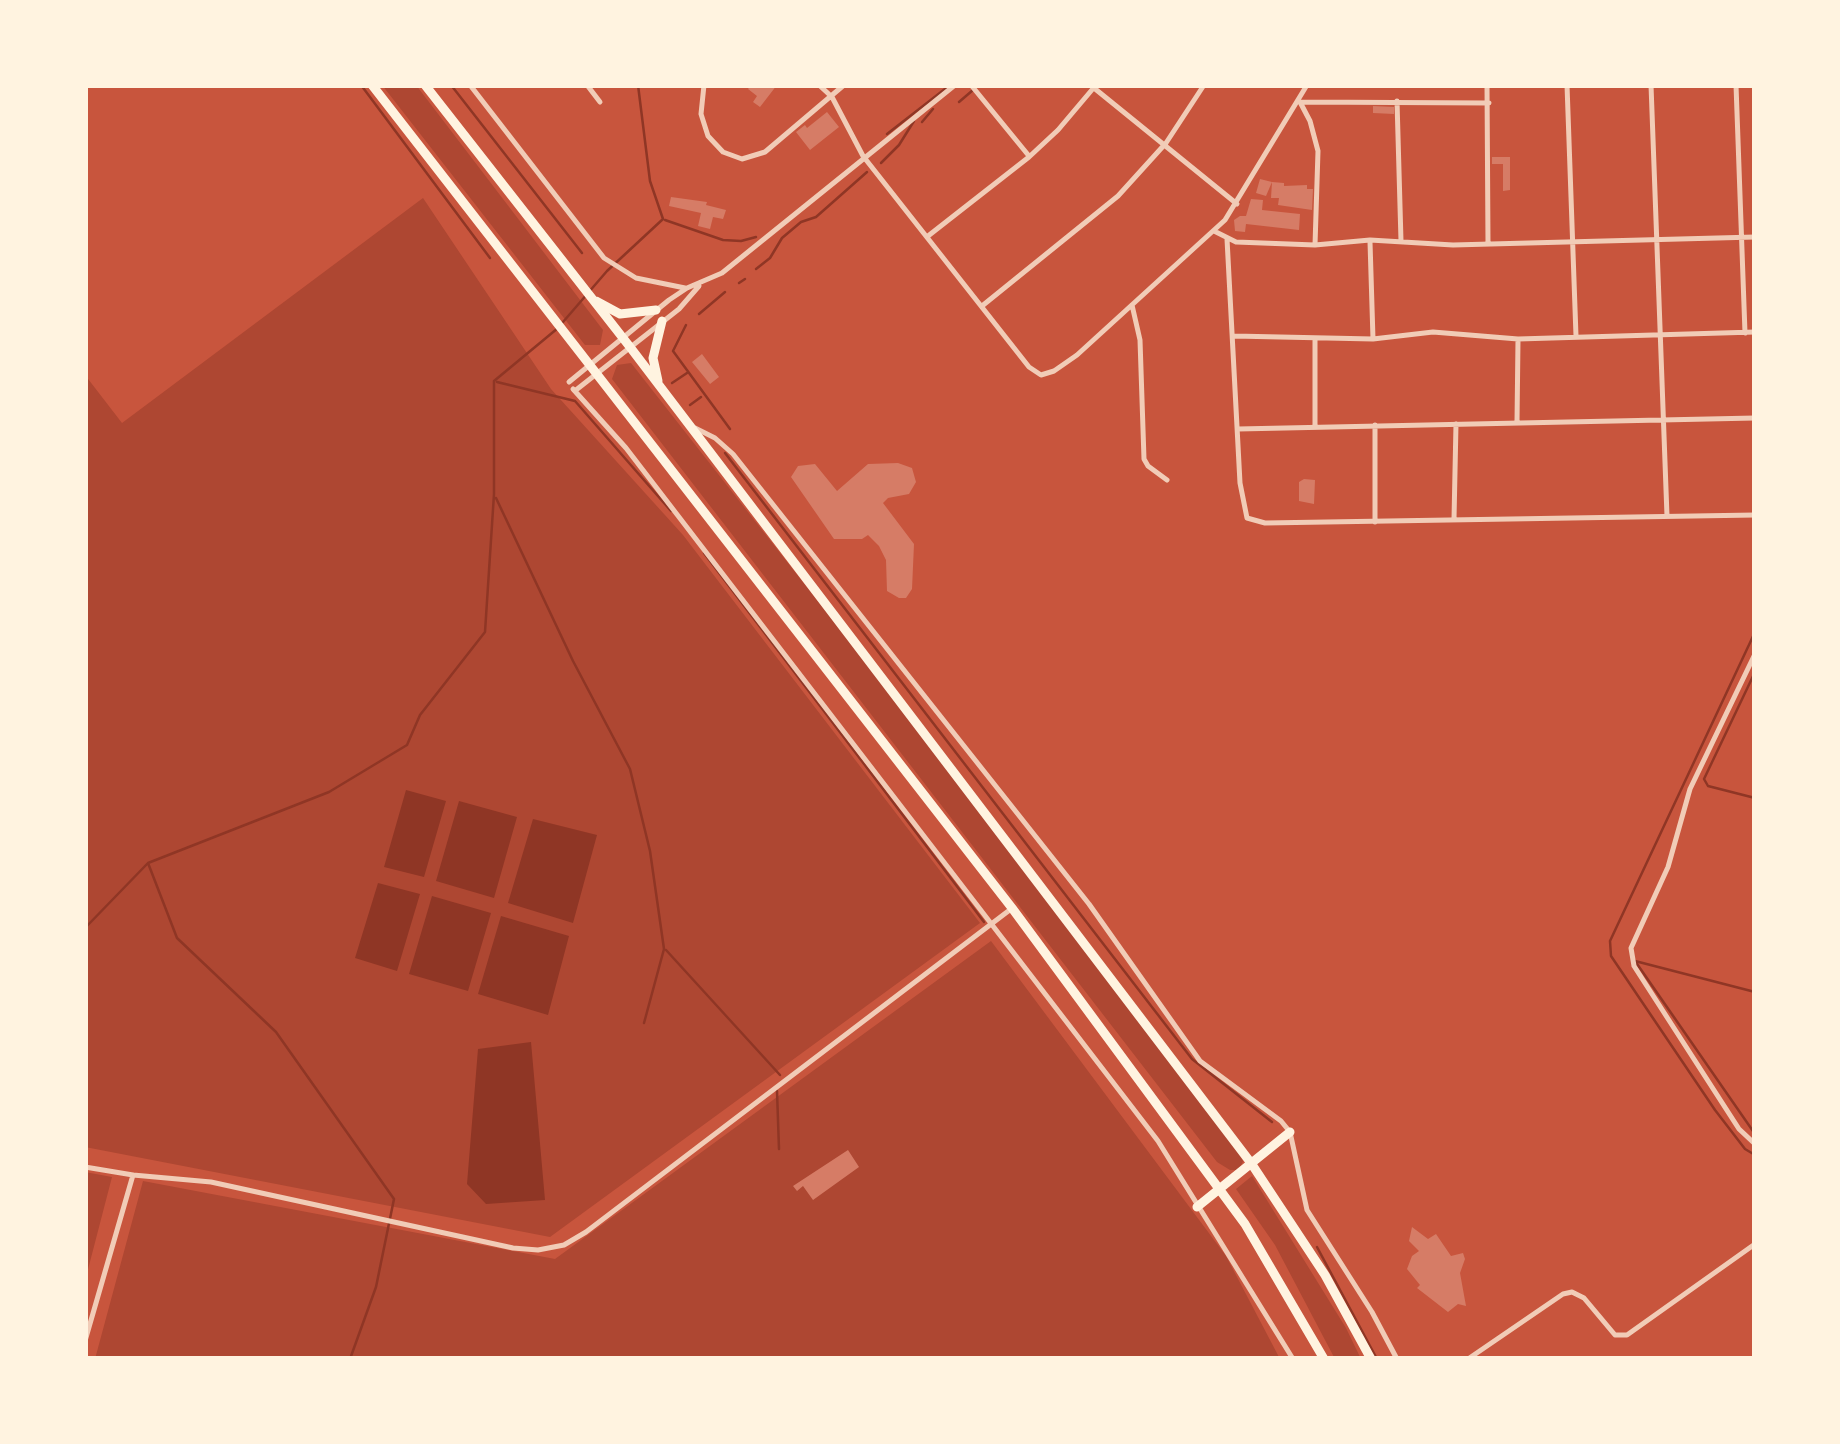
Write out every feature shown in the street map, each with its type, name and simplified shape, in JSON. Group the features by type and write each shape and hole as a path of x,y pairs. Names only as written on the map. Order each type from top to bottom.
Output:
{"main road":[{"path":"372,85 1012,908 1220,1189 1280,1280 1324,1359"},
{"path":"425,85 630,347 1251,1162 1325,1275 1371,1359"},
{"path":"590,297 620,314 656,310"},
{"path":"661,390 653,358 662,321"},
{"path":"1197,1206 1290,1132"}],"street":[{"path":"470,85 604,258 636,278 687,288 722,273 955,85"},
{"path":"586,85 600,102"},
{"path":"704,85 702,114 708,136 723,152 742,159 765,152 844,85"},
{"path":"819,85 832,97 864,156 1035,374 1046,375 1077,355 1214,231 1236,204 1308,85"},
{"path":"971,85 1029,157"},
{"path":"982,306 1106,206 1166,143 1204,85"},
{"path":"1488,85 1488,244"},
{"path":"1568,85 1570,243 1576,336"},
{"path":"1651,85 1667,516"},
{"path":"1736,85 1746,332"},
{"path":"927,236 1029,157 1095,86 1236,204"},
{"path":"1300,102 1489,103"},
{"path":"1300,102 1318,151 1315,245"},
{"path":"1397,102 1400,241"},
{"path":"1214,231 1228,239 1263,244 1315,245 1370,240 1488,244 1755,237"},
{"path":"1228,239 1242,502 1247,518 1264,523 1755,515"},
{"path":"1370,240 1373,339"},
{"path":"572,387 598,373 680,308 698,286"},
{"path":"572,387 589,363 687,288"},
{"path":"1132,305 1140,340 1144,459 1166,480"},
{"path":"1233,336 1373,339 1433,332 1518,339 1755,332"},
{"path":"1314,338 1316,427"},
{"path":"1517,422 1518,339"},
{"path":"572,387 626,448 1158,1141 1294,1359"},
{"path":"1238,429 1755,418"},
{"path":"1454,520 1456,424"},
{"path":"1375,425 1375,522"},
{"path":"690,427 715,438 734,454 1089,904 1200,1060 1290,1132 1307,1210 1397,1359"},
{"path":"1755,654 1690,789 1668,867 1631,948 1634,966 1739,1129 1755,1144"},
{"path":"85,1166 212,1182 513,1248 538,1250 564,1245 1012,908"},
{"path":"85,1341 133,1175"},
{"path":"1468,1359 1563,1294 1572,1292 1584,1298 1614,1334 1627,1335 1755,1244"}],"shaded area":[{"path":"382,85 416,85 603,330 600,345 585,345"},
{"path":"423,198 551,389 683,535 980,923 550,1237 85,1147 85,375 122,423"},
{"path":"631,363 1065,916 1235,1147 1243,1161 1239,1170 1230,1170 1217,1162 612,379 617,365"},
{"path":"406,790 446,801 424,877 384,867"},
{"path":"459,801 517,817 494,898 436,881"},
{"path":"533,819 597,835 573,923 508,903"},
{"path":"378,883 420,894 397,971 355,958"},
{"path":"432,896 491,913 468,991 409,974"},
{"path":"501,916 569,936 548,1015 478,994"},
{"path":"991,941 1226,1256 1280,1359 95,1359 143,1181 555,1259"},
{"path":"531,1042 545,1200 486,1204 467,1184 478,1049"},
{"path":"85,1172 112,1177 85,1281"},
{"path":"1252,1176 1361,1359 1335,1359 1275,1245 1236,1189"}],"building":[{"path":"751,85 777,85 760,107 753,102 757,96 748,89"},
{"path":"1373,106 1394,107 1394,114 1373,113"},
{"path":"827,112 839,127 810,150 796,132"},
{"path":"1492,157 1510,157 1510,190 1503,191 1503,164 1492,164"},
{"path":"1260,179 1272,182 1266,196 1256,193"},
{"path":"1272,182 1313,189 1312,210 1278,205 1279,198 1271,198"},
{"path":"671,197 707,202 706,205 726,210 723,219 713,217 710,229 698,226 701,213 669,206"},
{"path":"1251,199 1263,200 1262,210 1300,214 1299,230 1246,224 1245,232 1235,231 1234,220 1246,216"},
{"path":"702,354 719,377 710,384 692,362"},
{"path":"898,463 912,468 916,482 909,494 888,498 883,503 914,544 912,589 906,598 887,591 886,560 879,546 868,535 862,539 834,539 791,477 798,466 815,464 837,491 868,464"},
{"path":"1315,480 1314,504 1299,501 1299,482"},
{"path":"848,1150 859,1167 813,1200 803,1186 797,1191 793,1186"},
{"path":"1412,1227 1428,1239 1436,1234 1451,1256 1463,1253 1460,1273 1466,1306 1458,1304 1448,1312 1417,1288 1420,1285 1407,1269 1412,1256 1419,1251 1409,1241"}],"waterway":[{"path":"361,85 490,258"},
{"path":"451,85 582,253"},
{"path":"563,322 607,271 663,219 650,181 638,85"},
{"path":"887,134 950,85"},
{"path":"959,102 973,90"},
{"path":"922,122 933,109"},
{"path":"881,163 899,145 914,121"},
{"path":"756,269 770,258 782,238 801,222 816,217 867,172"},
{"path":"665,220 723,240 756,237"},
{"path":"739,283 745,279"},
{"path":"699,314 725,292"},
{"path":"686,325 673,351 730,429"},
{"path":"85,928 148,863 329,792 407,745 420,715 485,632 494,494 494,381 558,328"},
{"path":"672,383 687,373"},
{"path":"497,382 575,401 671,511"},
{"path":"690,405 701,397"},
{"path":"725,453 1192,1059 1272,1122"},
{"path":"496,498 573,661 630,769 650,851 664,949 644,1023"},
{"path":"704,553 984,922"},
{"path":"1755,632 1610,941 1611,956 1715,1110 1745,1149 1755,1155"},
{"path":"1755,672 1704,779 1708,786 1755,798"},
{"path":"148,863 177,938 276,1032 394,1199 376,1287 350,1359"},
{"path":"666,950 780,1075"},
{"path":"1755,992 1635,961 1755,1134"},
{"path":"777,1091 779,1149"},
{"path":"1317,1247 1377,1359"}]}
